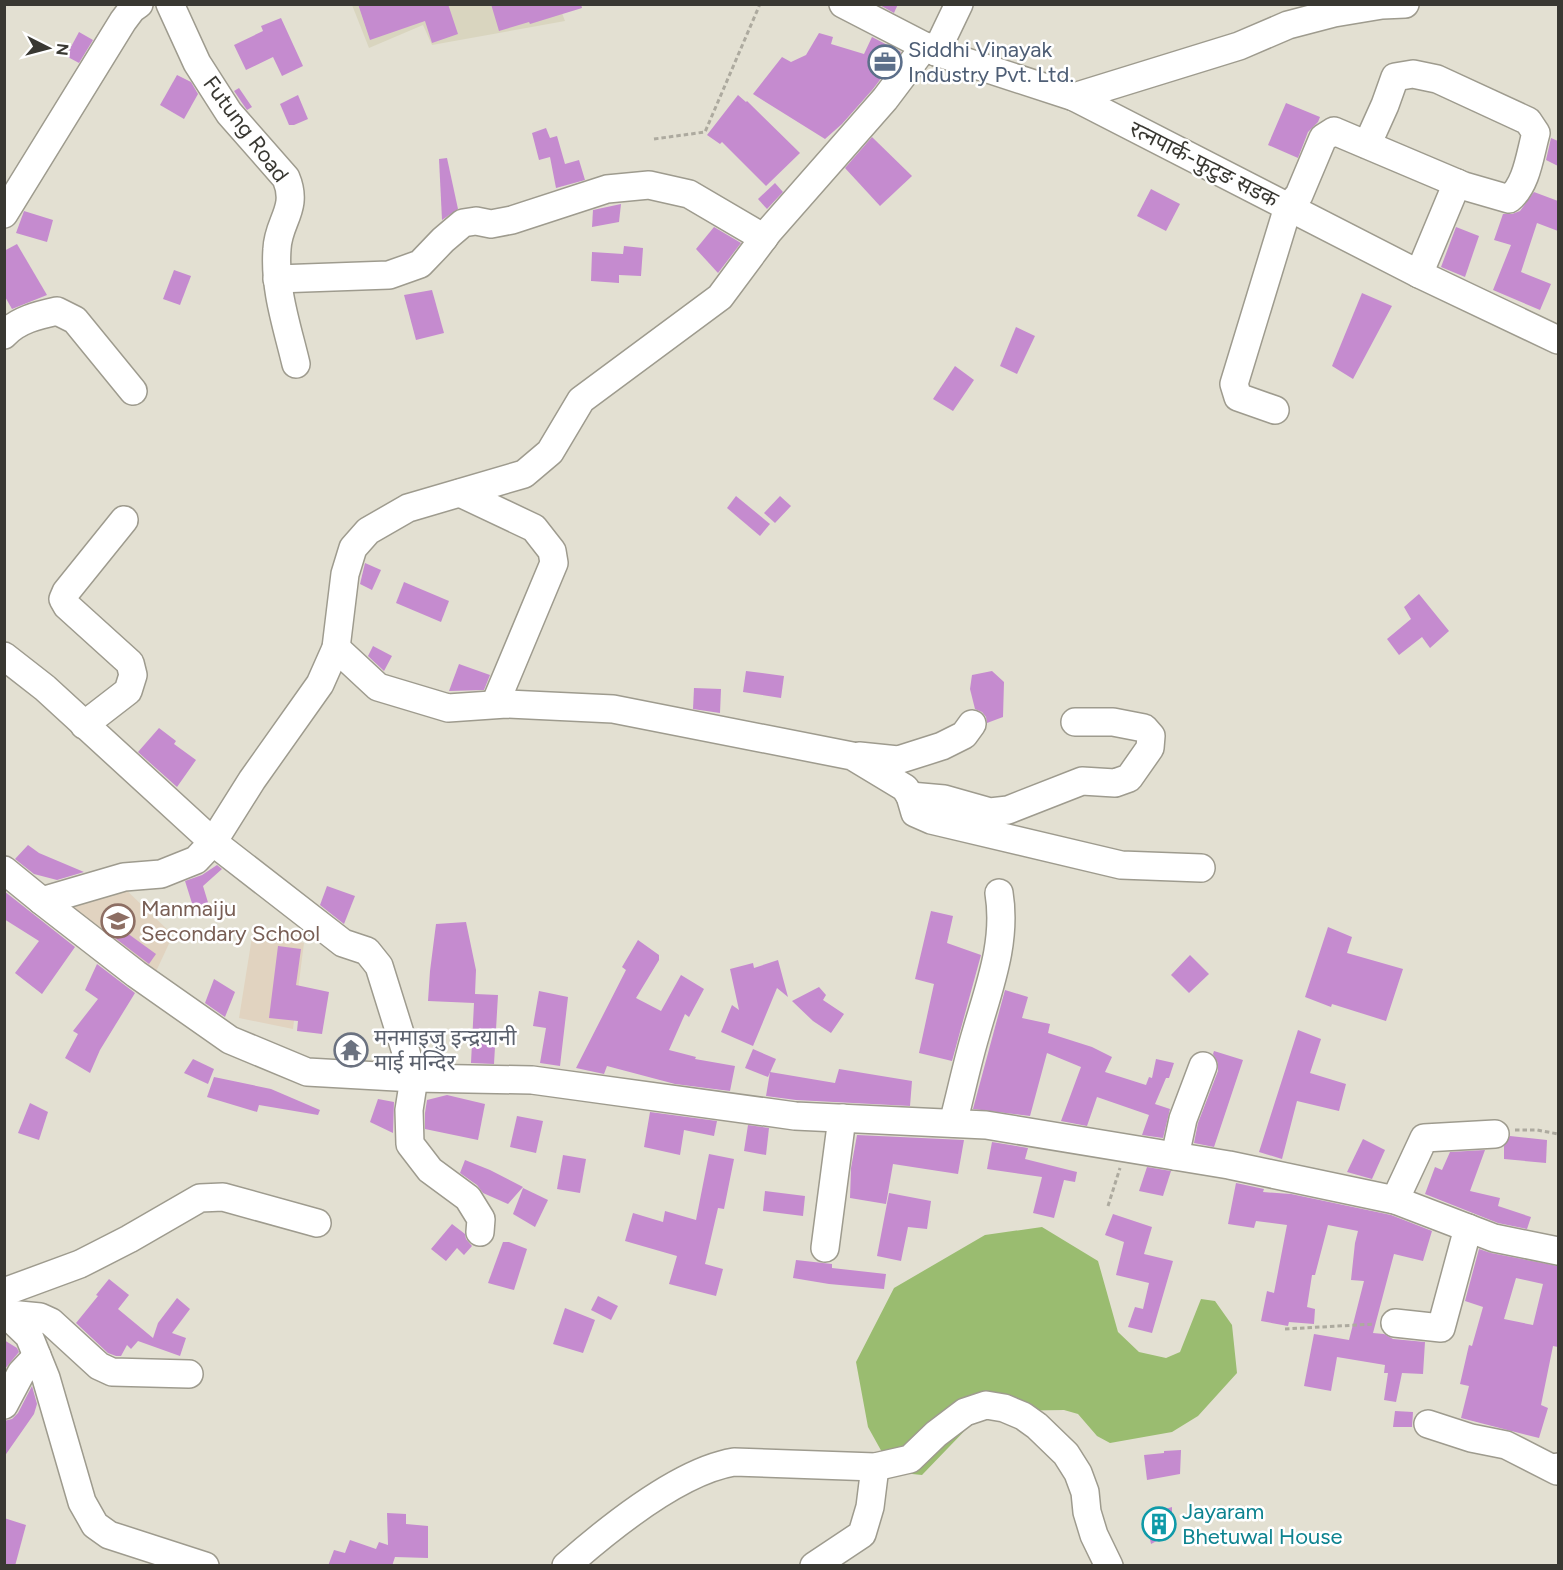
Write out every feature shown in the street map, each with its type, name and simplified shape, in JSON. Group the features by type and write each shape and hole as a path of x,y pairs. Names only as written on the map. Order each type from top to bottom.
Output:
{"street":[{"path":"4,214 14,181 123,21 139,4"},
{"name":"Futung Road","path":"170,4 197,63 229,112 286,177 291,190 291,200 277,247 278,293 296,364"},
{"name":"रत्नपार्क-फुटुङ सडक","path":"843,4 930,49 1074,97 1419,274 1558,340"},
{"path":"42,901 124,877 161,874 196,860 213,842 252,780 320,684 336,648 345,574 353,548 368,531 408,508 524,474 550,452 581,400 720,297 764,237 930,49 959,4"},
{"path":"1074,97 1239,46 1287,15 1334,13 1382,5 1405,4"},
{"path":"1275,410 1238,397 1234,384 1288,207 1299,195 1323,138 1334,131 1366,145 1457,183 1509,199 1517,193 1536,133 1528,122 1437,79 1413,74 1395,76 1385,105 1366,145"},
{"path":"1419,274 1457,183"},
{"path":"278,279 390,275 420,264 442,240 463,223 476,221 491,224 512,220 608,189 648,185 688,194 764,237"},
{"path":"4,335 10,329 36,316 57,311 75,320 134,391"},
{"path":"460,493 534,528 552,551 554,563 495,704"},
{"path":"84,725 128,691 133,675 130,663 67,606 63,599 66,592 124,520"},
{"path":"336,648 378,687 448,708 495,704 613,710 852,756 898,760 942,746 963,735 972,724"},
{"path":"4,657 45,688 213,842 343,943 367,951 379,966 414,1078 409,1110 410,1144 430,1170 468,1198 481,1219 480,1232"},
{"path":"910,796 944,799 990,812 1008,810 1082,781 1115,783 1129,778 1150,748 1151,736 1144,728 1113,722 1075,722"},
{"path":"852,756 905,788 915,813 931,820 1121,865 1202,867"},
{"path":"4,870 136,974 230,1040 307,1072 414,1078 532,1080 795,1116 986,1125 1229,1165 1395,1200 1494,1238 1558,1251"},
{"path":"953,1123 975,1035 995,969 1002,911 999,893"},
{"path":"1175,1156 1183,1119 1203,1066"},
{"path":"825,1248 843,1118"},
{"path":"1395,1200 1424,1138 1495,1134"},
{"path":"6,1306 129,1239 200,1197 223,1197 317,1223"},
{"path":"1395,1323 1441,1329 1468,1228"},
{"path":"6,1306 29,1336 46,1378 82,1502 95,1525 110,1535 205,1566"},
{"path":"6,1306 51,1322 99,1366 112,1372 189,1374"},
{"path":"4,1405 21,1373 37,1356"},
{"path":"566,1566 624,1518 699,1472 717,1465 734,1462 875,1467 910,1460 936,1434 964,1412 986,1405 1004,1408 1037,1426 1066,1454 1078,1473 1085,1492 1087,1512 1094,1535 1109,1566"},
{"path":"1428,1424 1471,1438 1506,1445 1557,1471 1558,1467"},
{"path":"814,1566 862,1534 870,1507 875,1467"}],"path":[{"path":"654,139 705,132 760,4"},
{"path":"1495,1134 1515,1130 1537,1130 1558,1134"},
{"path":"1108,1206 1126,1149"},
{"path":"1284,1329 1395,1323"}],"shaded area":[{"path":"352,5 559,5 565,21 432,45 423,25 369,48"},
{"name":"Manmaiju Secondary School","path":"121,885 173,935 153,978 60,907"},
{"path":"252,937 304,943 293,1029 239,1018"}],"green space":[{"path":"1042,1227 1098,1261 1118,1332 1139,1352 1166,1358 1180,1352 1201,1299 1215,1301 1232,1325 1237,1373 1198,1416 1172,1432 1110,1443 1097,1436 1078,1414 1064,1410 1005,1411 975,1420 922,1475 893,1472 868,1427 856,1362 894,1288 985,1235"}],"building":[{"path":"358,4 448,4 458,34 432,43 425,21 370,40"},
{"path":"491,4 581,4 582,8 499,31"},
{"path":"878,4 898,4 894,13"},
{"path":"281,18 303,66 282,76 273,57 246,70 234,45 263,31 261,26"},
{"path":"79,32 93,40 79,63 66,56"},
{"path":"819,33 833,37 831,44 864,54 872,37 901,52 873,89 842,124 825,139 753,94 782,57 791,62 806,55"},
{"path":"177,75 191,82 198,94 184,119 160,105"},
{"path":"239,88 252,107 247,110 234,91"},
{"path":"298,95 308,119 289,125 280,104"},
{"path":"738,95 800,153 766,186 722,142 720,144 707,135"},
{"path":"1286,103 1320,117 1308,132 1298,158 1268,145"},
{"path":"546,128 550,138 557,136 565,164 579,160 585,180 556,188 550,157 539,160 532,133"},
{"path":"872,137 912,176 880,206 845,168"},
{"path":"1551,138 1558,141 1558,166 1546,160"},
{"path":"447,158 458,209 442,220 439,159"},
{"path":"775,183 783,192 767,209 758,199"},
{"path":"1151,189 1180,204 1166,231 1137,216"},
{"path":"1534,192 1558,201 1558,231 1537,223 1521,272 1551,284 1540,310 1493,290 1511,245 1494,240 1503,214 1520,211"},
{"path":"621,204 619,222 592,227 593,210"},
{"path":"24,211 53,220 47,242 16,233"},
{"path":"714,227 741,243 718,273 696,249"},
{"path":"1456,227 1479,236 1465,277 1441,267"},
{"path":"17,244 47,295 12,309 4,295 4,251"},
{"path":"624,246 643,248 641,276 619,275 619,283 591,281 592,252 623,254"},
{"path":"174,270 191,276 180,305 163,299"},
{"path":"432,290 444,333 416,340 404,295"},
{"path":"1362,293 1392,306 1353,379 1332,366"},
{"path":"1016,327 1035,336 1017,374 1000,366"},
{"path":"955,366 974,380 953,411 933,399"},
{"path":"736,496 770,524 760,536 727,508"},
{"path":"780,496 791,506 775,523 764,513"},
{"path":"365,563 381,570 372,590 360,584"},
{"path":"404,582 449,601 441,622 396,603"},
{"path":"1419,594 1449,631 1430,648 1422,637 1399,655 1387,639 1411,619 1404,607"},
{"path":"373,646 392,656 384,671 368,656"},
{"path":"459,664 490,675 484,690 449,691"},
{"path":"746,671 784,676 781,698 743,692"},
{"path":"992,671 1004,682 1003,717 987,723 982,712 975,709 970,689 972,675"},
{"path":"694,688 721,689 720,713 693,709"},
{"path":"159,728 176,741 174,744 196,760 177,787 138,752"},
{"path":"28,845 39,853 84,872 57,880 34,874 15,859"},
{"path":"217,865 222,869 203,886 210,909 196,916 185,881 202,875"},
{"path":"327,886 355,896 344,924 320,905"},
{"path":"4,891 75,947 42,994 15,973 39,941 4,919"},
{"path":"931,911 953,916 947,943 981,955 952,1061 919,1053 934,984 915,979"},
{"path":"466,922 476,970 475,994 498,995 494,1064 471,1063 474,1003 428,1001 436,924"},
{"path":"116,925 156,954 149,964 111,935"},
{"path":"1328,927 1352,937 1347,953 1403,969 1386,1021 1332,1004 1331,1007 1305,997"},
{"path":"638,940 659,955 659,960 636,998 661,1011 681,975 704,989 689,1017 685,1014 669,1050 696,1057 695,1059 735,1066 730,1091 675,1084 607,1066 604,1074 576,1068 626,970 622,967"},
{"path":"278,946 301,949 296,985 329,992 322,1034 297,1031 298,1021 269,1018"},
{"path":"1190,955 1209,974 1189,993 1171,975"},
{"path":"778,960 788,997 777,988 753,1046 721,1032 732,1005 739,1010 730,969 753,963 754,968"},
{"path":"97,964 135,993 100,1050 90,1073 65,1058 78,1034 73,1031 98,999 85,990"},
{"path":"214,979 235,992 225,1017 205,1003"},
{"path":"819,987 826,995 823,1000 844,1014 831,1033 813,1021 792,1001"},
{"path":"1005,990 1028,997 1022,1018 1050,1024 1048,1033 1092,1047 1112,1057 1105,1072 1146,1085 1149,1077 1152,1078 1156,1059 1174,1063 1155,1104 1170,1109 1163,1138 1142,1135 1149,1115 1097,1097 1087,1126 1061,1121 1081,1067 1047,1053 1030,1116 973,1109"},
{"path":"539,991 568,997 560,1066 540,1063 546,1028 533,1026"},
{"path":"1298,1030 1321,1039 1310,1073 1346,1084 1339,1111 1297,1101 1282,1159 1259,1152"},
{"path":"753,1049 776,1059 768,1077 745,1068"},
{"path":"1214,1051 1243,1060 1214,1147 1194,1143 1198,1123 1218,1071"},
{"path":"193,1059 214,1069 208,1084 184,1073"},
{"path":"839,1069 912,1081 910,1106 796,1100 766,1096 770,1072 835,1083"},
{"path":"214,1077 271,1089 320,1110 318,1115 259,1105 257,1112 207,1097"},
{"path":"447,1095 485,1104 478,1140 425,1129 427,1100"},
{"path":"378,1099 394,1102 393,1133 370,1122"},
{"path":"30,1103 48,1112 39,1140 18,1133"},
{"path":"650,1112 717,1121 714,1136 684,1130 680,1155 644,1147"},
{"path":"517,1116 543,1121 536,1153 510,1147"},
{"path":"748,1125 769,1128 766,1155 744,1151"},
{"path":"857,1135 964,1140 958,1174 893,1164 886,1204 850,1198 851,1168"},
{"path":"1510,1136 1547,1140 1546,1163 1504,1159 1504,1146"},
{"path":"1363,1139 1385,1150 1372,1179 1347,1172"},
{"path":"992,1142 1028,1148 1025,1159 1077,1172 1075,1182 1064,1180 1054,1218 1033,1213 1042,1177 987,1169"},
{"path":"1485,1150 1470,1191 1500,1198 1498,1206 1531,1217 1527,1229 1498,1223 1425,1194 1435,1167 1442,1170 1450,1152"},
{"path":"709,1154 734,1159 724,1209 718,1208 705,1264 723,1269 716,1296 669,1284 677,1256 625,1241 633,1213 663,1222 665,1211 696,1220"},
{"path":"563,1155 586,1159 580,1193 557,1189"},
{"path":"465,1160 523,1187 508,1204 483,1193 477,1185 460,1173"},
{"path":"1147,1167 1171,1171 1163,1196 1139,1191"},
{"path":"1236,1183 1264,1189 1263,1192 1291,1194 1391,1215 1432,1231 1423,1261 1394,1254 1373,1333 1384,1334 1393,1339 1425,1342 1423,1374 1402,1373 1396,1402 1384,1400 1388,1373 1384,1373 1385,1365 1337,1357 1331,1391 1304,1386 1314,1334 1349,1340 1364,1281 1351,1280 1358,1231 1328,1225 1315,1275 1312,1275 1307,1307 1315,1309 1314,1324 1289,1322 1288,1326 1261,1321 1267,1291 1274,1293 1287,1225 1256,1221 1254,1228 1228,1224"},
{"path":"523,1188 548,1200 535,1227 513,1214"},
{"path":"765,1191 805,1196 803,1216 763,1211"},
{"path":"889,1193 931,1201 927,1229 908,1227 901,1261 877,1256"},
{"path":"1113,1214 1152,1227 1144,1254 1173,1261 1152,1333 1128,1327 1135,1307 1143,1309 1149,1283 1116,1275 1124,1242 1105,1235"},
{"path":"452,1224 465,1234 472,1246 464,1255 457,1248 446,1261 431,1249"},
{"path":"503,1242 527,1249 514,1290 488,1283"},
{"path":"1479,1249 1558,1266 1558,1347 1553,1346 1541,1405 1548,1408 1539,1438 1461,1418 1469,1386 1460,1384 1469,1345 1472,1346 1483,1307 1465,1301","holes":["1516,1278 1543,1284 1533,1325 1504,1319"]},
{"path":"796,1260 832,1264 832,1268 886,1274 884,1289 793,1278"},
{"path":"109,1279 129,1295 118,1309 153,1338 158,1323 177,1298 190,1309 172,1333 186,1338 180,1356 138,1341 131,1349 127,1345 121,1356 116,1356 108,1353 76,1323"},
{"path":"598,1296 618,1306 611,1320 591,1310"},
{"path":"565,1308 595,1320 583,1353 553,1344"},
{"path":"4,1340 17,1348 19,1352 4,1370"},
{"path":"32,1386 37,1404 34,1414 4,1457 4,1421 12,1419 18,1413"},
{"path":"1395,1411 1413,1412 1412,1427 1393,1427"},
{"path":"1181,1450 1180,1474 1147,1480 1144,1455"},
{"name":"Jayaram Bhetuwal House","path":"1172,1507 1172,1533 1151,1544 1145,1515"},
{"path":"387,1513 406,1514 406,1524 428,1526 428,1558 395,1557 392,1566 328,1566 334,1550 345,1553 350,1540 376,1549 379,1542 388,1545"},
{"path":"4,1518 26,1525 15,1566 4,1566"}],"place":[{"name":"Siddhi Vinayak Industry Pvt. Ltd.","path":"885,62"},
{"name":"Manmaiju Secondary School","path":"118,921"},
{"name":"मनमाइजु इन्द्रयानी माई मन्दिर","path":"351,1050"},
{"name":"Jayaram Bhetuwal House","path":"1159,1524"}]}
